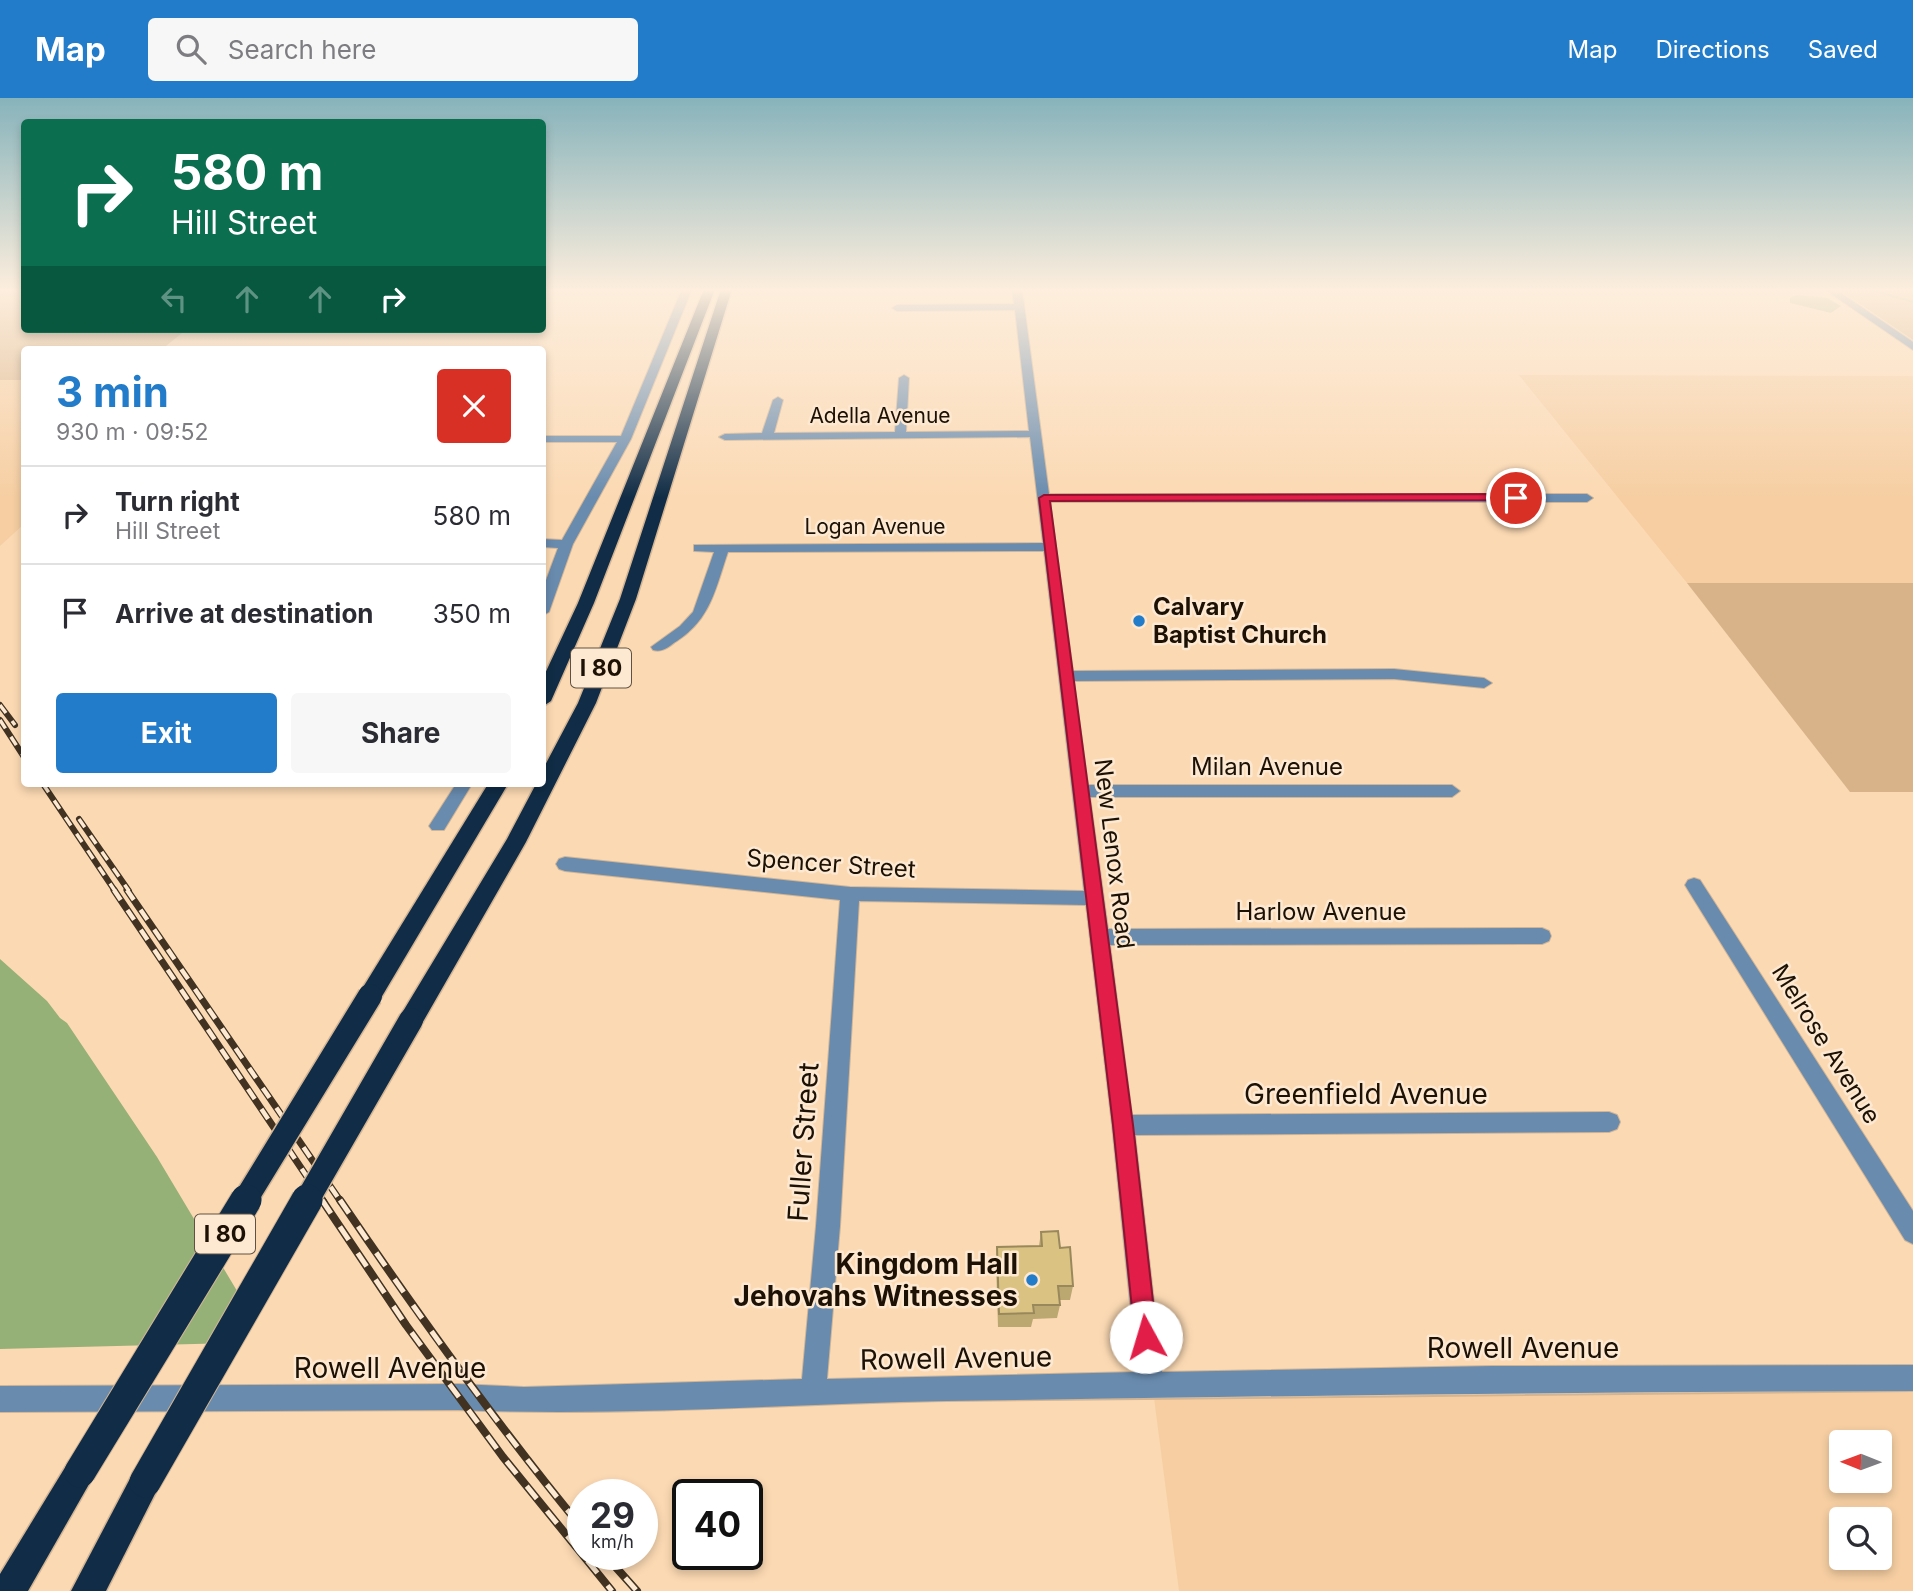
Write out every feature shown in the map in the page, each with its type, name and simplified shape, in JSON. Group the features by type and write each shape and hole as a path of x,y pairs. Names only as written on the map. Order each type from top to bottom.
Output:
{"highway":[{"name":"I 80","path":"546,692 586,603 682,359"},
{"name":"I 80","path":"546,783 587,703 628,599 705,359"},
{"name":"I 80","path":"9,1591 496,787"},
{"name":"I 80","path":"88,1591 145,1482 516,842 544,787"}],"street":[{"path":"546,601 566,544 625,439 658,359"},
{"name":"New Lenox Road","path":"1026,359 1123,1125 1151,1385"},
{"path":"900,435 904,378"},
{"path":"767,436 778,400"},
{"name":"Adella Avenue","path":"725,437 1036,434"},
{"path":"546,439 625,439"},
{"path":"1044,498 1587,498"},
{"path":"546,543 566,544"},
{"name":"Logan Avenue","path":"699,548 1051,547"},
{"path":"657,647 696,619 704,604 722,549"},
{"path":"1066,676 1394,674 1484,682"},
{"path":"438,826 462,787"},
{"name":"Milan Avenue","path":"1082,792 1452,791"},
{"name":"Spencer Street","path":"565,864 850,894 1095,898"},
{"name":"Melrose Avenue","path":"1694,885 1913,1232"},
{"name":"Fuller Street","path":"813,1394 829,1213 850,894"},
{"name":"Harlow Avenue","path":"1100,937 1542,936"},
{"name":"Greenfield Avenue","path":"1123,1125 1609,1122"},
{"name":"Rowell Avenue","path":"0,1399 458,1397 524,1400 813,1394 916,1389 1492,1379 1913,1378"}],"shaded area":[{"path":"0,359 21,359 21,380 0,380"},
{"path":"1519,375 1913,376 1913,583 1687,583"},
{"path":"0,380 21,380 21,527 0,546"},
{"path":"1687,583 1913,583 1913,792 1850,792"},
{"path":"0,959 67,1023 157,1157 255,1321 251,1330 233,1343 0,1349"},
{"path":"1913,1386 1913,1591 1179,1591 1154,1398"}],"building":[{"name":"Kingdom Hall Jehovahs Witnesses","path":"1058,1231 1060,1248 1070,1247 1073,1286 1058,1286 1060,1305 1033,1305 1034,1313 999,1314 997,1247 1042,1246 1041,1232"}],"railway":[{"path":"0,705 15,725"},
{"path":"0,720 21,752"},
{"path":"45,787 115,891"},
{"path":"79,819 129,891"},
{"path":"114,890 324,1202"},
{"path":"127,890 341,1202"},
{"path":"322,1200 406,1325 503,1457 612,1591"},
{"path":"340,1200 458,1368 567,1509"},
{"path":"618,1570 637,1591"}],"place":[{"name":"Calvary Baptist Church","path":"1139,621"},
{"name":"Kingdom Hall Jehovahs Witnesses","path":"1032,1280"}],"route":[{"path":"1146,1337 1123,1125 1044,498 1516,498"}]}
